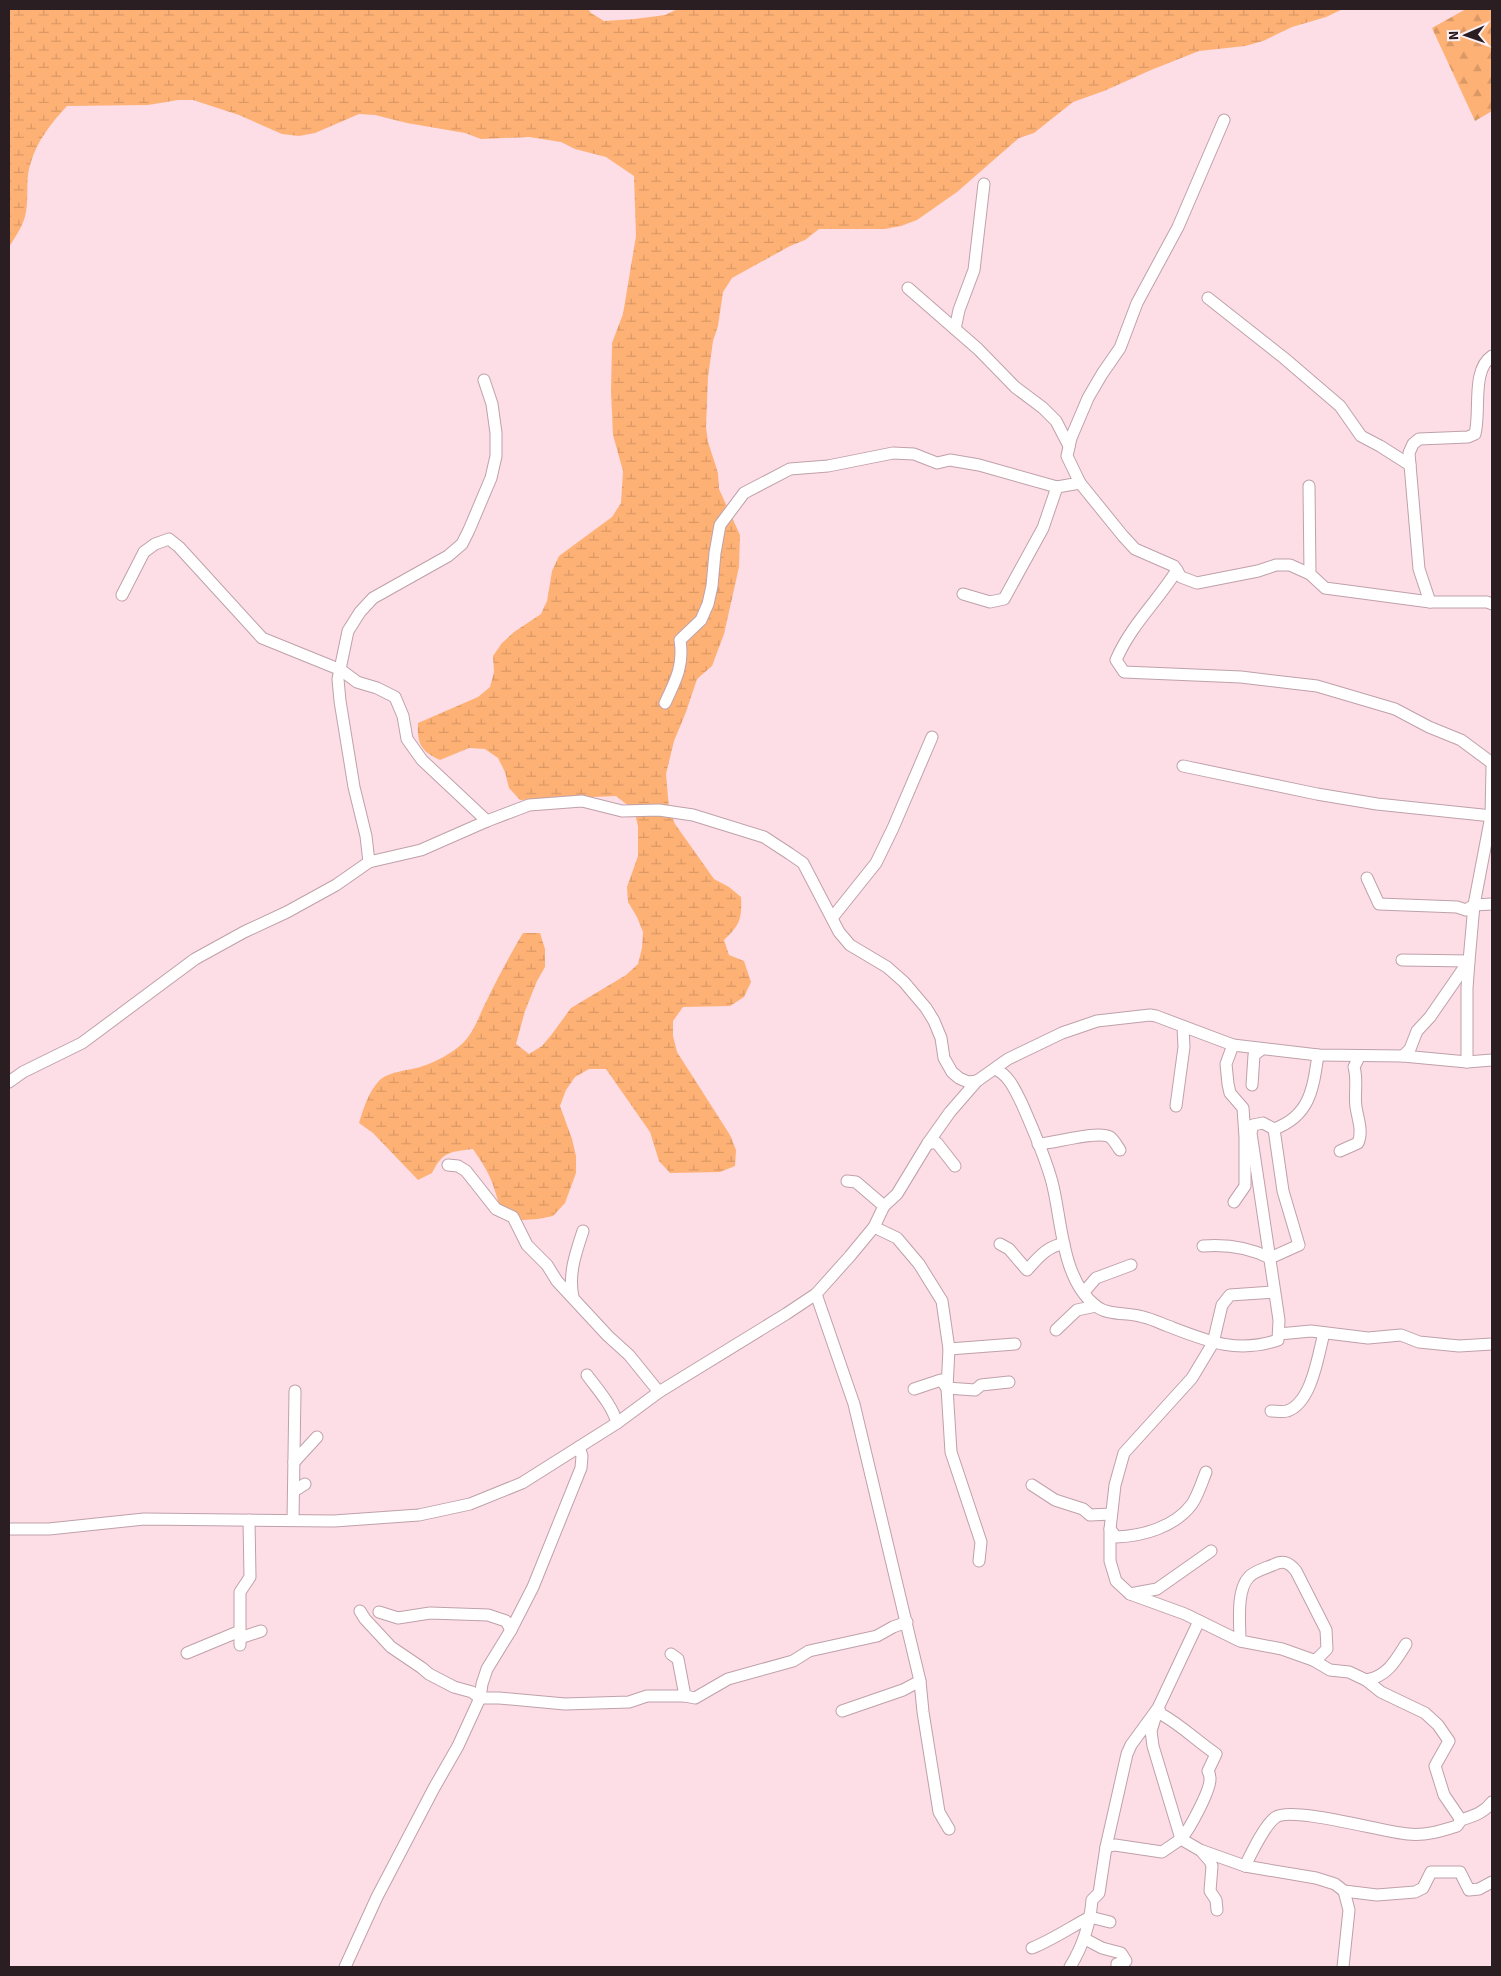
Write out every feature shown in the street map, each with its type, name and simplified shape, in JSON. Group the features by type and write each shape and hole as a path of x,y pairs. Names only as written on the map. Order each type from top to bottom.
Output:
{"street":[{"path":"1224,120 1178,227 1137,303 1120,348 1088,398 1069,446 1067,456 1080,483 1092,495 1111,522 1136,549 1174,566 1181,577 1197,583 1258,571 1276,565 1290,565 1310,574 1325,588 1430,602 1487,602 1492,604"},
{"path":"955,330 959,310 974,270 984,184"},
{"path":"908,288 995,364 1015,387 1043,408 1056,421 1069,446"},
{"path":"1208,298 1284,358 1340,406 1361,436 1410,465"},
{"path":"1430,602 1419,569 1409,453 1413,444 1419,439 1468,437 1475,434 1479,378 1482,367 1492,356"},
{"path":"369,862 345,733 338,679 348,630 360,612 373,598 448,556 462,544 491,478 496,456 496,433 492,404 484,380"},
{"path":"666,703 679,673 682,653 680,640 701,620 708,604 720,525 744,493 790,469 828,466 893,453 914,454 937,463 950,460 979,465 1057,487 1080,483"},
{"path":"1309,486 1310,574"},
{"path":"963,594 990,602 1004,598 1043,528 1057,487"},
{"path":"122,595 144,552 155,544 169,539 179,547 262,638 340,670 357,682 395,697 403,716 407,739 422,760 487,821"},
{"path":"1177,570 1143,614 1122,646 1116,660 1124,672 1240,678 1317,686 1395,709 1429,727 1461,740 1492,765 1491,816 1474,905 1469,961 1467,1062"},
{"path":"832,918 876,863 932,737"},
{"path":"1183,766 1317,794 1378,804 1491,816"},
{"path":"9,1082 24,1072 82,1043 195,959 336,885 369,862 422,850 487,821 529,805 582,802 622,811 659,810 693,815 764,837 803,863 839,932 850,945 887,967 904,982 926,1008 934,1021 941,1038 944,1058 952,1072 968,1082 977,1081"},
{"path":"1367,878 1379,904 1456,907 1466,910 1474,905 1492,904"},
{"path":"1402,960 1469,961"},
{"path":"1403,1056 1410,1049 1417,1030 1430,1017 1469,961"},
{"path":"9,1529 49,1529 144,1519 334,1521 419,1515 470,1504 522,1483 617,1423 659,1392 816,1294 874,1227 884,1206 896,1194 928,1143 950,1112 977,1081 1008,1059 1062,1033 1097,1021 1150,1015 1163,1018 1183,1028 1232,1045 1318,1055 1359,1057 1403,1056 1467,1062 1492,1060"},
{"path":"1176,1106 1184,1047 1183,1028"},
{"path":"1232,1045 1226,1064 1228,1084 1230,1094 1243,1108 1245,1137 1245,1186 1234,1202"},
{"path":"1252,1085 1254,1055 1262,1049"},
{"path":"995,1069 1002,1072 1014,1089 1038,1144 1052,1182 1064,1244 1075,1278 1096,1306 1111,1312 1142,1316 1213,1343 1241,1347 1265,1345 1278,1340 1279,1334 1279,1320 1251,1133 1253,1125 1263,1123 1274,1129 1285,1125 1301,1112 1314,1086 1318,1055"},
{"path":"1340,1150 1358,1143 1362,1134 1356,1106 1357,1076 1354,1067 1359,1057"},
{"path":"1203,1246 1222,1244 1250,1249 1270,1258 1300,1245 1283,1191 1274,1129"},
{"path":"1038,1144 1056,1143 1075,1137 1103,1135 1112,1138 1120,1150"},
{"path":"928,1143 937,1143 955,1166"},
{"path":"448,1165 458,1166 466,1171 496,1209 513,1217 527,1245 608,1336 629,1355 659,1392"},
{"path":"847,1181 856,1182 884,1206"},
{"path":"874,1227 897,1238 918,1264 942,1301 948,1349 947,1388 951,1452 981,1542 979,1561"},
{"path":"573,1297 571,1288 574,1259 583,1231"},
{"path":"1000,1244 1009,1249 1027,1270 1040,1255 1056,1244 1064,1244"},
{"path":"1084,1292 1096,1278 1131,1265"},
{"path":"1274,1292 1230,1295 1222,1305 1213,1343 1192,1378 1124,1453 1114,1485 1110,1529 1110,1561 1116,1581 1130,1594 1199,1621 1240,1642 1282,1649 1313,1660 1330,1670 1349,1672 1366,1680 1381,1692 1425,1713 1449,1741 1435,1766 1444,1795 1461,1820"},
{"path":"816,1294 854,1404 908,1622 920,1680 923,1712 939,1812 949,1829"},
{"path":"1056,1330 1077,1310 1096,1306"},
{"path":"1279,1334 1311,1331 1368,1338 1401,1335 1419,1342 1459,1346 1492,1344"},
{"path":"1271,1412 1287,1411 1302,1399 1312,1380 1324,1333"},
{"path":"948,1349 1014,1344"},
{"path":"586,1375 604,1398 617,1423"},
{"path":"914,1389 941,1380 947,1388 975,1390 981,1385 1009,1382"},
{"path":"293,1520 294,1391"},
{"path":"294,1462 317,1437"},
{"path":"345,1967 377,1897 458,1746 480,1698 482,1684 488,1669 511,1630 540,1570 581,1468 582,1456 579,1447"},
{"path":"1110,1529 1116,1536 1134,1536 1171,1523 1192,1504 1206,1472"},
{"path":"294,1491 305,1484"},
{"path":"1032,1485 1055,1500 1083,1509 1090,1515 1111,1514"},
{"path":"240,1638 240,1592 250,1577 249,1520"},
{"path":"1130,1594 1157,1588 1211,1551"},
{"path":"1240,1642 1241,1593 1249,1576 1281,1561 1290,1563 1296,1570 1326,1630 1327,1649 1318,1658 1313,1660"},
{"path":"360,1611 391,1648 428,1674 454,1687 472,1692 480,1698 565,1704 629,1702 647,1696 685,1696 695,1698 728,1679 793,1661 810,1651 877,1636 893,1627 908,1622"},
{"path":"380,1612 398,1618 430,1613 488,1615 506,1621 511,1630"},
{"path":"1199,1621 1158,1708 1151,1731 1153,1746 1181,1838 1200,1850 1246,1866 1316,1878 1335,1884 1344,1891 1377,1895 1415,1892 1424,1888 1431,1872 1460,1872 1469,1890 1479,1889 1492,1882"},
{"path":"187,1653 261,1631"},
{"path":"1366,1680 1376,1678 1391,1668 1406,1644"},
{"path":"670,1654 678,1659 685,1696"},
{"path":"842,1711 904,1690 920,1680"},
{"path":"1106,1847 1115,1845 1162,1852 1187,1832 1204,1798 1210,1780 1208,1771 1216,1754 1193,1738 1178,1723 1160,1714 1158,1708"},
{"path":"1070,1967 1085,1939 1092,1900 1099,1893 1106,1847 1126,1754 1130,1745 1158,1708"},
{"path":"1246,1866 1253,1848 1274,1818 1282,1814 1301,1815 1408,1834 1429,1834 1457,1826 1461,1820 1479,1814 1488,1808 1492,1802"},
{"path":"1200,1850 1212,1866 1210,1891 1216,1900 1217,1910"},
{"path":"1343,1967 1349,1910 1344,1891"},
{"path":"1032,1948 1045,1943 1057,1934 1090,1917 1110,1922"},
{"path":"1085,1939 1102,1948 1120,1953 1126,1960 1117,1964 1117,1967"}],"green space":[{"path":"9,9 588,9 604,21 665,15 678,9 1343,9 1326,17 1292,27 1263,41 1245,46 1199,51 1073,102 1034,133 1019,138 957,192 917,220 885,229 819,229 805,240 790,246 732,278 723,292 708,377 706,427 708,442 718,473 719,489 740,535 739,567 724,634 712,666 697,679 674,741 666,774 669,809 675,824 714,879 729,887 741,897 739,921 734,930 724,940 729,955 744,961 751,982 744,997 730,1006 683,1007 673,1021 673,1036 677,1052 730,1135 736,1150 735,1166 720,1172 670,1173 659,1161 650,1132 606,1069 589,1069 575,1077 566,1090 560,1106 572,1139 576,1156 576,1173 565,1203 553,1216 506,1221 491,1180 473,1149 448,1154 440,1160 432,1173 418,1180 373,1133 359,1123 374,1086 382,1078 392,1073 420,1067 437,1060 463,1043 474,1028 500,974 523,933 540,933 545,949 545,967 525,1011 516,1044 529,1054 542,1046 571,1008 626,975 638,964 643,932 628,902 627,887 638,856 638,826 634,810 616,796 520,800 509,788 505,772 498,758 485,749 469,748 440,760 424,750 418,736 418,723 478,697 490,687 494,672 493,656 502,643 514,632 541,614 547,601 552,571 559,556 612,517 621,503 623,471 613,435 611,392 612,343 623,314 636,236 634,176 606,157 575,149 561,142 529,137 481,139 465,133 407,123 375,115 359,114 315,133 299,136 282,134 239,115 193,100 178,100 148,105 67,106 46,132 34,154 28,174 25,217 9,247"},
{"path":"1466,9 1492,9 1492,111 1475,121 1432,28"}]}
